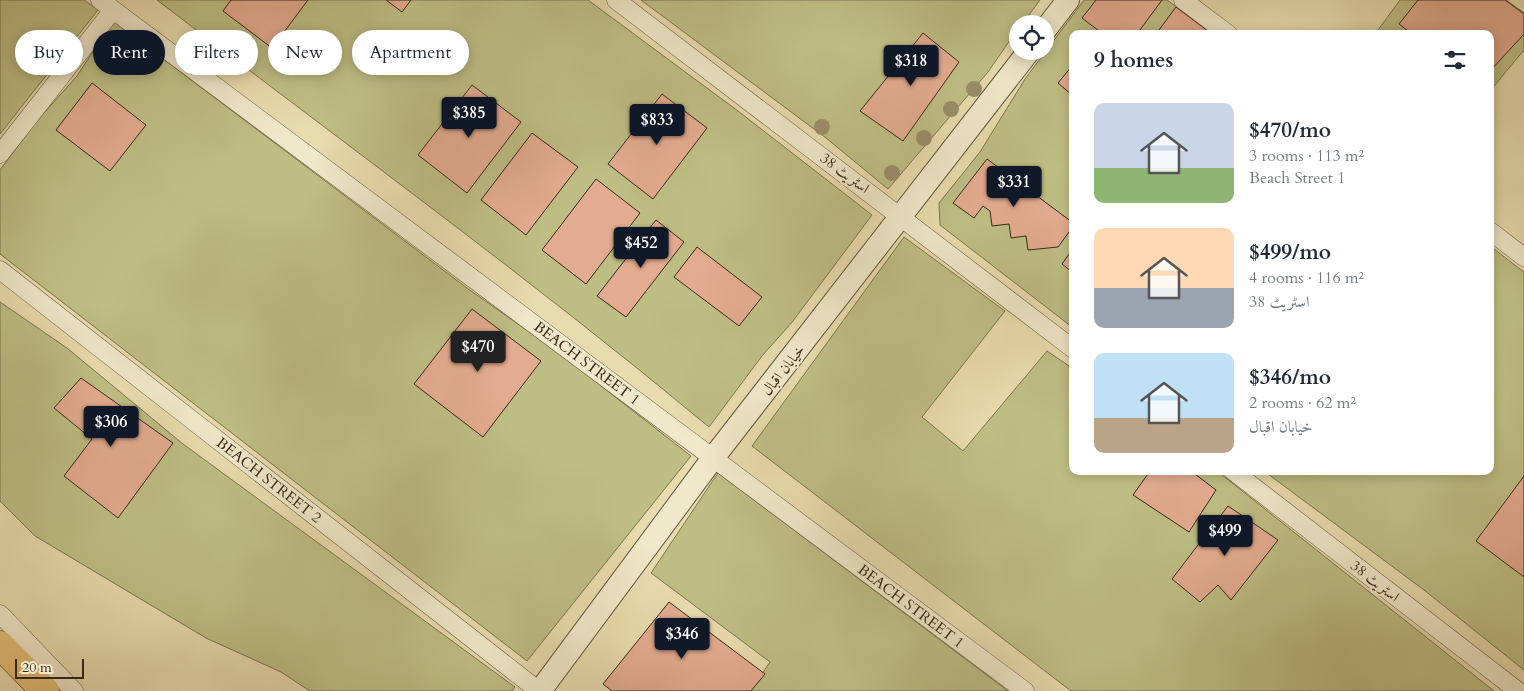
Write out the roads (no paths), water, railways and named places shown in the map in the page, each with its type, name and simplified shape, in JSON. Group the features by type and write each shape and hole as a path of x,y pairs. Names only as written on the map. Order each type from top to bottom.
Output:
{"main road":[{"path":"0,645 45,691"}],"street":[{"name":"اسٹریٹ 38","path":"616,0 903,217 1069,346"},
{"path":"1054,18 1068,0"},
{"path":"1183,0 1223,30"},
{"path":"0,154 107,5"},
{"name":"BEACH STREET 1","path":"107,5 1025,691"},
{"name":"خیابان اقبال","path":"539,691 713,458 903,217 1022,60"},
{"path":"1494,234 1524,257"},
{"name":"BEACH STREET 2","path":"0,270 539,691"},
{"name":"اسٹریٹ 38","path":"1238,475 1518,691"},
{"path":"0,614 74,691"}]}
